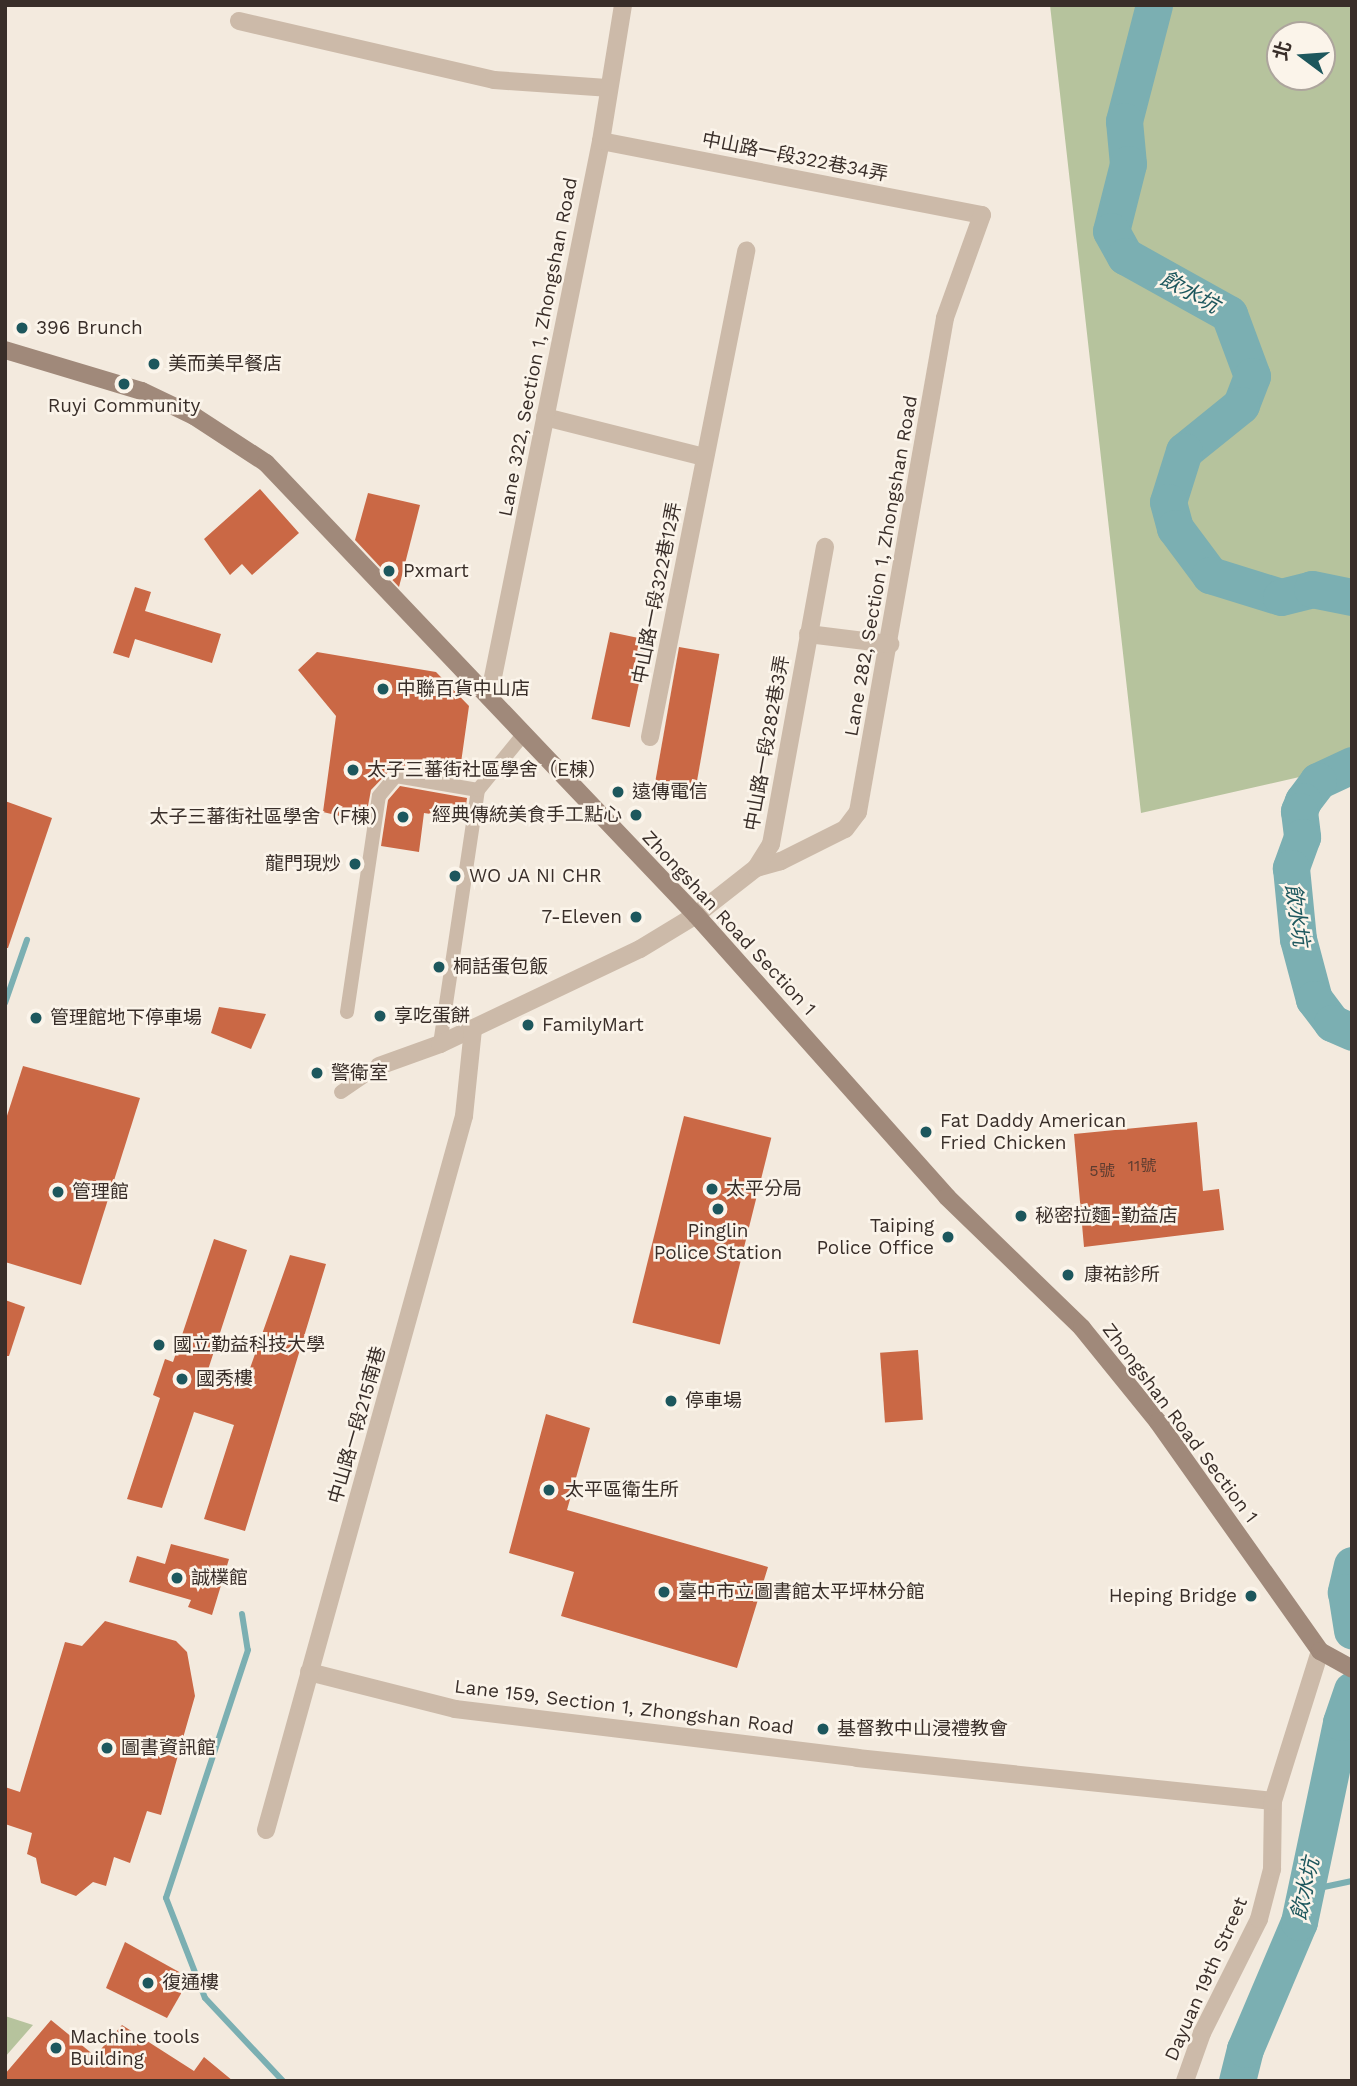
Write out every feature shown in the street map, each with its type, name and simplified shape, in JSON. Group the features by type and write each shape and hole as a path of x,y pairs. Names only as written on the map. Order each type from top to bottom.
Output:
{"main road":[{"name":"Zhongshan Road Section 1","path":"5,350 142,391 194,416 266,463 489,697 522,736 696,915 947,1196 1082,1328 1158,1422 1321,1651"},
{"path":"1321,1651 1352,1669"}],"street":[{"name":"Lane 322, Section 1, Zhongshan Road","path":"489,697 601,141 607,88 623,5"},
{"path":"239,21 494,80 607,88"},
{"name":"中山路一段322巷34弄","path":"601,141 982,215"},
{"name":"Lane 282, Section 1, Zhongshan Road","path":"756,868 781,861 845,829 858,812 890,644 945,318 982,215"},
{"name":"中山路一段322巷12弄","path":"650,737 746,250"},
{"path":"545,416 704,457"},
{"name":"中山路一段282巷3弄","path":"379,1066 440,1044 640,948 696,915 756,868 771,844 825,547"},
{"path":"808,634 890,644"},
{"path":"440,1044 478,790 522,736"},
{"path":"347,1013 379,796 396,776 478,790"},
{"name":"中山路一段215南巷","path":"265,1830 464,1116 473,1029"},
{"path":"341,1092 379,1066"},
{"name":"Dayuan 19th Street","path":"1185,2081 1202,2033 1259,1919 1272,1869 1273,1801 1321,1651"},
{"name":"Lane 159, Section 1, Zhongshan Road","path":"309,1672 455,1709 857,1758 1273,1801"}],"green space":[{"path":"1050,5 1352,5 1352,765 1141,813"},
{"path":"5,2016 33,2025 5,2057"}],"building":[{"path":"260,489 299,533 252,575 242,564 230,575 204,539"},
{"name":"Pxmart","path":"368,493 420,505 399,587 355,540"},
{"path":"135,587 151,592 145,611 221,634 212,663 135,639 129,658 113,653"},
{"path":"610,632 648,640 630,727 591,719"},
{"path":"679,647 719,654 696,788 655,781"},
{"path":"317,652 436,672 469,706 459,777 393,767 371,790 365,822 323,812 336,716 298,670"},
{"name":"太子三蕃街社區學舍（F棟）","path":"400,786 467,798 464,819 424,813 419,852 381,846 388,800"},
{"path":"5,801 52,818 8,948 5,948"},
{"path":"219,1007 266,1014 251,1049 211,1033"},
{"name":"管理館","path":"23,1066 140,1098 81,1285 5,1262 5,1122"},
{"name":"太平分局","path":"684,1116 771,1138 720,1344 632,1323"},
{"path":"1197,1122 1203,1191 1219,1189 1224,1230 1084,1247 1074,1134"},
{"path":"214,1239 247,1250 206,1376 243,1388 290,1255 326,1264 245,1531 204,1519 234,1425 194,1412 162,1508 127,1499 160,1398 153,1395 165,1359 173,1362"},
{"path":"5,1300 25,1307 9,1356 5,1356"},
{"path":"918,1350 923,1420 885,1422 880,1353"},
{"name":"臺中市立圖書館太平坪林分館","path":"546,1414 590,1428 567,1510 768,1567 737,1668 561,1616 574,1572 509,1553"},
{"name":"誠樸館","path":"171,1544 229,1559 212,1615 188,1607 191,1600 129,1582 137,1556 165,1564"},
{"name":"圖書資訊館","path":"105,1621 176,1641 187,1652 195,1696 161,1815 147,1811 130,1863 114,1857 106,1886 93,1882 76,1896 41,1883 36,1858 27,1854 32,1833 5,1824 5,1787 20,1792 65,1642 82,1646"},
{"name":"復通樓","path":"125,1942 190,1978 167,2018 106,1988"},
{"name":"Machine tools Building","path":"51,2020 95,2056 122,2025 194,2071 204,2057 233,2081 5,2081 5,2074"}],"waterway":[{"name":"飲水坑","path":"1154,5 1124,121 1128,164 1111,231 1125,256 1229,314 1252,376 1241,405 1184,451 1168,502 1175,528 1210,575 1281,597 1312,589 1352,597"},
{"name":"飲水坑","path":"1352,765 1318,781 1303,801 1299,811 1302,837 1291,868 1298,939 1314,999 1332,1023 1352,1032"},
{"path":"5,1003 27,940"},
{"name":"飲水坑","path":"1352,1565 1346,1592 1352,1631"},
{"path":"242,1614 248,1650 166,1898 205,1998 283,2081"},
{"name":"飲水坑","path":"1237,2081 1245,2049 1299,1922 1341,1722 1352,1690"},
{"path":"1305,1891 1352,1881"}],"place":[{"name":"396 Brunch","path":"22,328"},
{"name":"美而美早餐店","path":"154,364"},
{"name":"Ruyi Community","path":"124,384"},
{"name":"Pxmart","path":"389,571"},
{"name":"中聯百貨中山店","path":"383,689"},
{"name":"太子三蕃街社區學舍（E棟）","path":"353,770"},
{"name":"遠傳電信","path":"618,792"},
{"name":"經典傳統美食手工點心","path":"636,815"},
{"name":"太子三蕃街社區學舍（F棟）","path":"403,817"},
{"name":"龍門現炒","path":"355,864"},
{"name":"WO JA NI CHR","path":"455,876"},
{"name":"7-Eleven","path":"636,917"},
{"name":"桐話蛋包飯","path":"439,967"},
{"name":"享吃蛋餅","path":"380,1016"},
{"name":"管理館地下停車場","path":"36,1018"},
{"name":"FamilyMart","path":"528,1025"},
{"name":"警衛室","path":"317,1073"},
{"name":"Fat Daddy American Fried Chicken","path":"926,1132"},
{"name":"太平分局","path":"712,1189"},
{"name":"管理館","path":"58,1192"},
{"name":"Pinglin Police Station","path":"718,1209"},
{"name":"秘密拉麵-勤益店","path":"1021,1216"},
{"name":"Taiping Police Office","path":"948,1237"},
{"name":"康祐診所","path":"1068,1275"},
{"name":"國立勤益科技大學","path":"159,1345"},
{"name":"國秀樓","path":"182,1379"},
{"name":"停車場","path":"671,1401"},
{"name":"太平區衛生所","path":"549,1490"},
{"name":"誠樸館","path":"177,1578"},
{"name":"臺中市立圖書館太平坪林分館","path":"664,1592"},
{"name":"Heping Bridge","path":"1251,1596"},
{"name":"基督教中山浸禮教會","path":"823,1729"},
{"name":"圖書資訊館","path":"107,1748"},
{"name":"復通樓","path":"148,1983"},
{"name":"Machine tools Building","path":"56,2048"}]}
